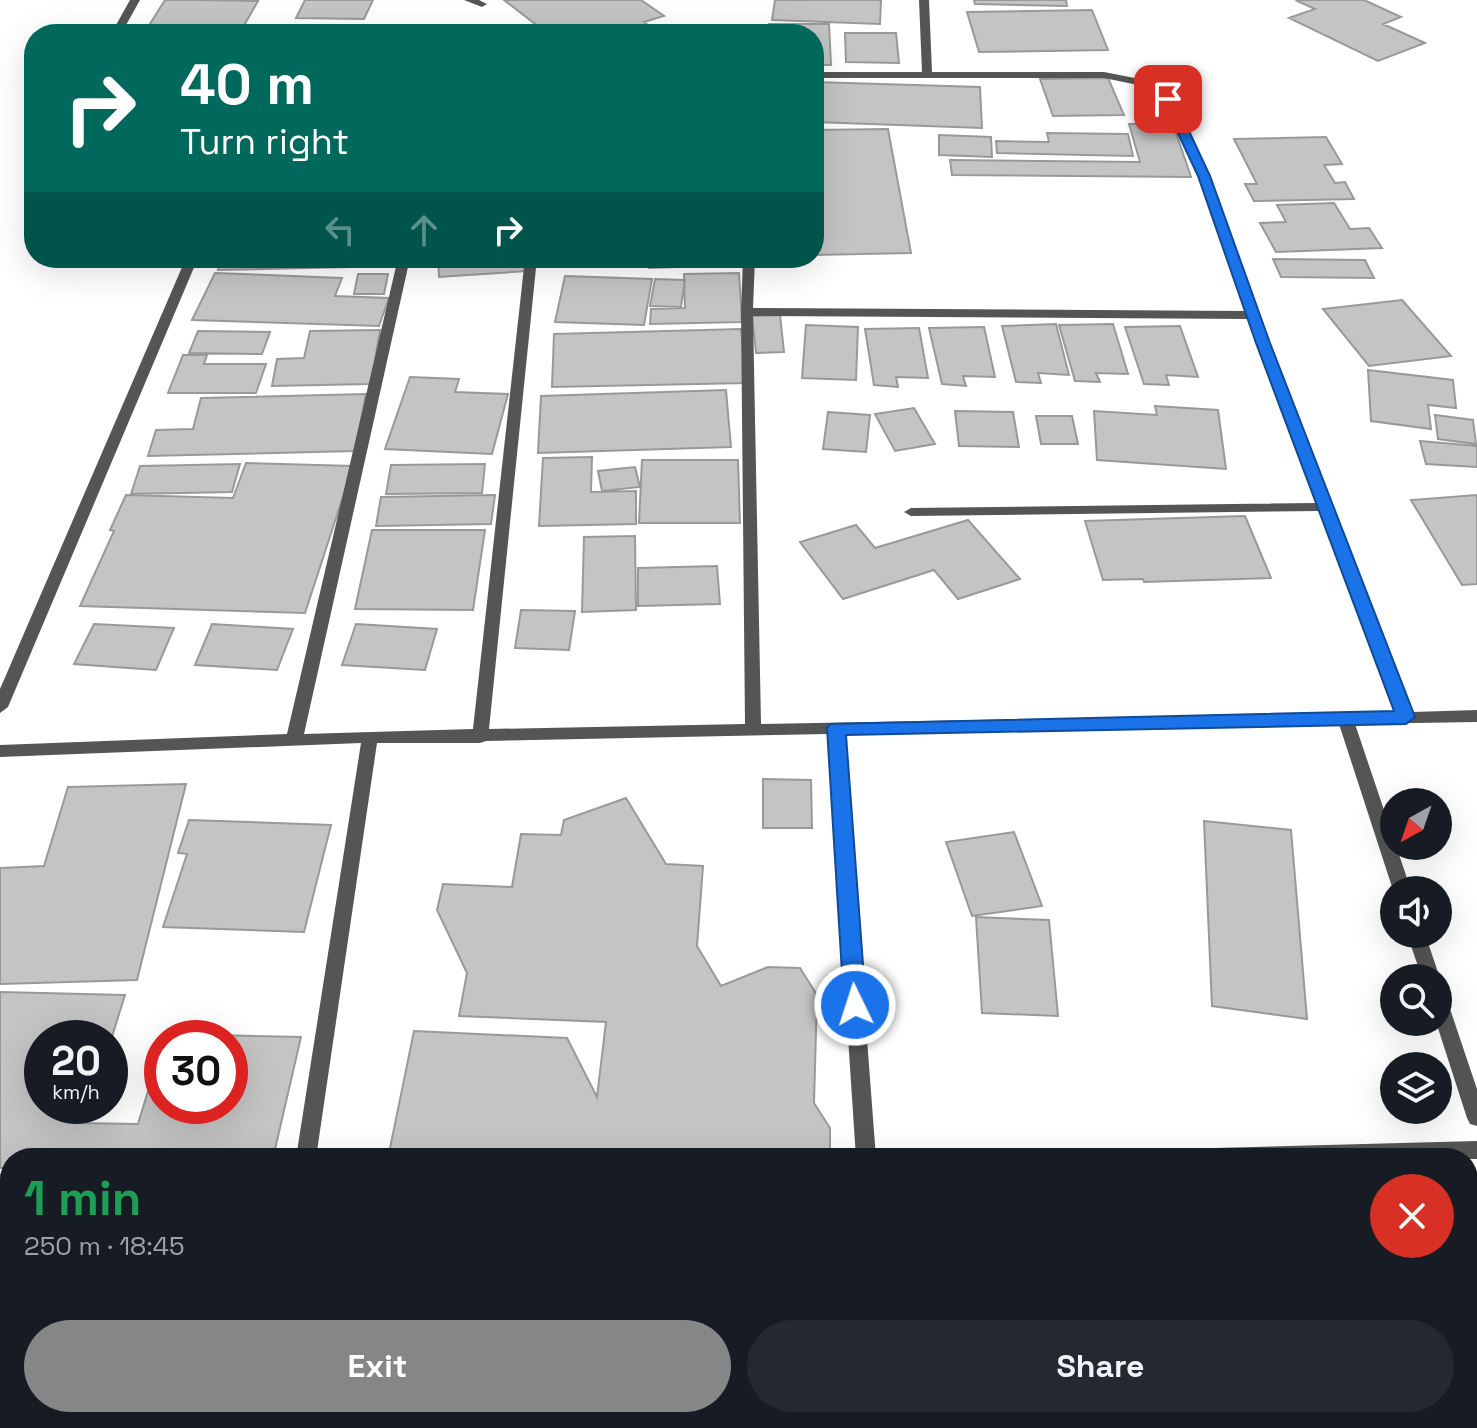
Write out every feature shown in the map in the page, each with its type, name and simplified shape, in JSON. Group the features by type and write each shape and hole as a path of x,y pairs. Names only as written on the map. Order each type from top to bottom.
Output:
{"street":[{"path":"122,24 135,0"},
{"path":"469,0 482,4"},
{"path":"924,0 927,74"},
{"path":"824,75 1104,75 1146,83 1162,91 1204,176 1253,315 1406,717"},
{"path":"0,707 188,268"},
{"path":"294,741 402,268"},
{"path":"480,737 530,268"},
{"path":"749,268 753,730"},
{"path":"747,312 1253,315"},
{"path":"911,512 1325,507"},
{"path":"0,751 370,737 1477,716"},
{"path":"1345,719 1397,876"},
{"path":"836,728 865,1148"},
{"path":"308,1148 370,737"},
{"path":"1450,1036 1477,1118"}],"building":[{"path":"165,0 258,1 245,24 150,24"},
{"path":"305,0 373,0 364,19 296,18"},
{"path":"504,0 641,0 664,16 644,22 647,24 535,24"},
{"path":"775,0 881,0 880,24 772,20"},
{"path":"974,0 1066,0 1067,6 975,4"},
{"path":"1300,0 1364,0 1401,17 1383,24 1425,43 1378,61 1289,18 1315,9 1297,1"},
{"path":"1092,10 1108,50 979,52 967,12"},
{"path":"824,24 829,24 831,65 824,65"},
{"path":"845,33 896,33 899,63 846,62"},
{"path":"1108,78 1124,115 1053,116 1040,79"},
{"path":"824,82 980,87 982,128 824,122"},
{"path":"1129,124 1173,124 1191,177 952,175 950,160 1140,162"},
{"path":"888,129 911,253 824,255 824,130"},
{"path":"1047,133 1128,134 1133,156 997,153 996,141 1049,142"},
{"path":"939,135 991,137 992,157 939,155"},
{"path":"1326,137 1342,164 1324,165 1335,183 1345,182 1354,199 1254,201 1245,184 1257,184 1234,139"},
{"path":"1334,203 1350,229 1369,228 1382,248 1276,252 1260,223 1286,222 1277,205"},
{"path":"1273,259 1365,260 1374,278 1281,277"},
{"path":"218,268 306,268 218,270"},
{"path":"439,268 527,268 527,271 439,277"},
{"path":"215,273 342,278 335,296 389,298 379,326 192,320"},
{"path":"739,273 742,322 650,324 651,309 685,308 684,274"},
{"path":"358,274 388,274 384,294 354,294"},
{"path":"565,276 652,279 644,325 555,322"},
{"path":"655,279 685,280 681,307 650,306"},
{"path":"1402,300 1451,356 1369,366 1323,309"},
{"path":"780,315 784,352 756,353 752,316"},
{"path":"1056,324 1069,375 1038,373 1041,383 1016,382 1002,326"},
{"path":"1113,324 1128,374 1096,373 1100,382 1075,381 1059,325"},
{"path":"806,325 858,327 856,380 802,378"},
{"path":"1180,326 1198,377 1166,375 1169,385 1144,384 1125,327"},
{"path":"984,327 995,377 963,376 966,386 942,384 929,328"},
{"path":"919,328 928,378 896,377 898,387 874,385 865,329"},
{"path":"741,329 746,383 552,387 554,334"},
{"path":"380,330 371,384 272,386 277,359 304,358 310,331"},
{"path":"198,331 270,332 262,354 189,353"},
{"path":"183,355 207,355 204,364 266,364 256,393 168,393"},
{"path":"1368,370 1453,380 1456,408 1428,405 1431,429 1371,421"},
{"path":"410,377 459,379 455,392 508,394 492,454 385,449"},
{"path":"726,390 731,447 538,453 541,396"},
{"path":"366,394 355,451 148,456 156,430 193,429 201,398"},
{"path":"1155,406 1218,410 1226,469 1097,460 1094,411 1157,415"},
{"path":"914,408 935,444 895,451 875,414"},
{"path":"955,411 1013,412 1019,447 959,446"},
{"path":"828,412 870,415 866,452 823,449"},
{"path":"1435,415 1473,420 1476,444 1438,439"},
{"path":"1036,416 1072,416 1078,444 1041,444"},
{"path":"1420,441 1477,446 1477,467 1426,464"},
{"path":"592,457 591,492 636,491 636,524 539,526 543,458"},
{"path":"642,460 738,460 740,523 639,523"},
{"path":"246,463 353,466 305,613 80,606 114,531 110,530 126,495 233,498"},
{"path":"240,464 232,492 131,494 140,466"},
{"path":"485,464 482,493 386,494 391,465"},
{"path":"635,467 640,487 602,491 598,471"},
{"path":"495,495 491,524 376,526 381,497"},
{"path":"1477,495 1477,584 1462,585 1411,500"},
{"path":"1245,516 1271,578 1144,582 1143,579 1103,580 1085,521"},
{"path":"968,520 1020,579 958,599 934,570 843,599 800,542 856,525 875,548"},
{"path":"372,530 485,530 473,610 355,609"},
{"path":"635,536 636,610 582,612 584,537"},
{"path":"717,566 720,604 638,606 638,568"},
{"path":"521,610 575,611 569,650 515,648"},
{"path":"94,624 174,628 156,670 74,664"},
{"path":"212,624 293,629 277,670 195,665"},
{"path":"356,624 437,629 425,670 342,665"},
{"path":"763,779 811,780 812,828 763,828"},
{"path":"186,784 137,980 0,984 0,868 44,866 68,787"},
{"path":"626,798 666,864 703,866 697,946 721,986 768,967 800,968 817,995 814,1103 830,1128 830,1148 390,1148 414,1031 567,1038 597,1097 606,1022 459,1016 467,973 437,910 443,884 512,887 521,834 561,835 564,820"},
{"path":"189,820 331,825 304,932 163,927 187,854 178,853"},
{"path":"1204,821 1291,830 1307,1019 1212,1006"},
{"path":"1014,832 1042,906 972,916 946,842"},
{"path":"976,917 1049,920 1058,1016 982,1013"},
{"path":"0,992 125,995 117,1020 24,1020 24,1124 138,1124 144,1104 144,1124 248,1124 248,1036 301,1037 275,1148 0,1148"}],"route":[{"path":"855,1005 836,728 1406,717 1263,343 1204,176 1168,99"}]}
